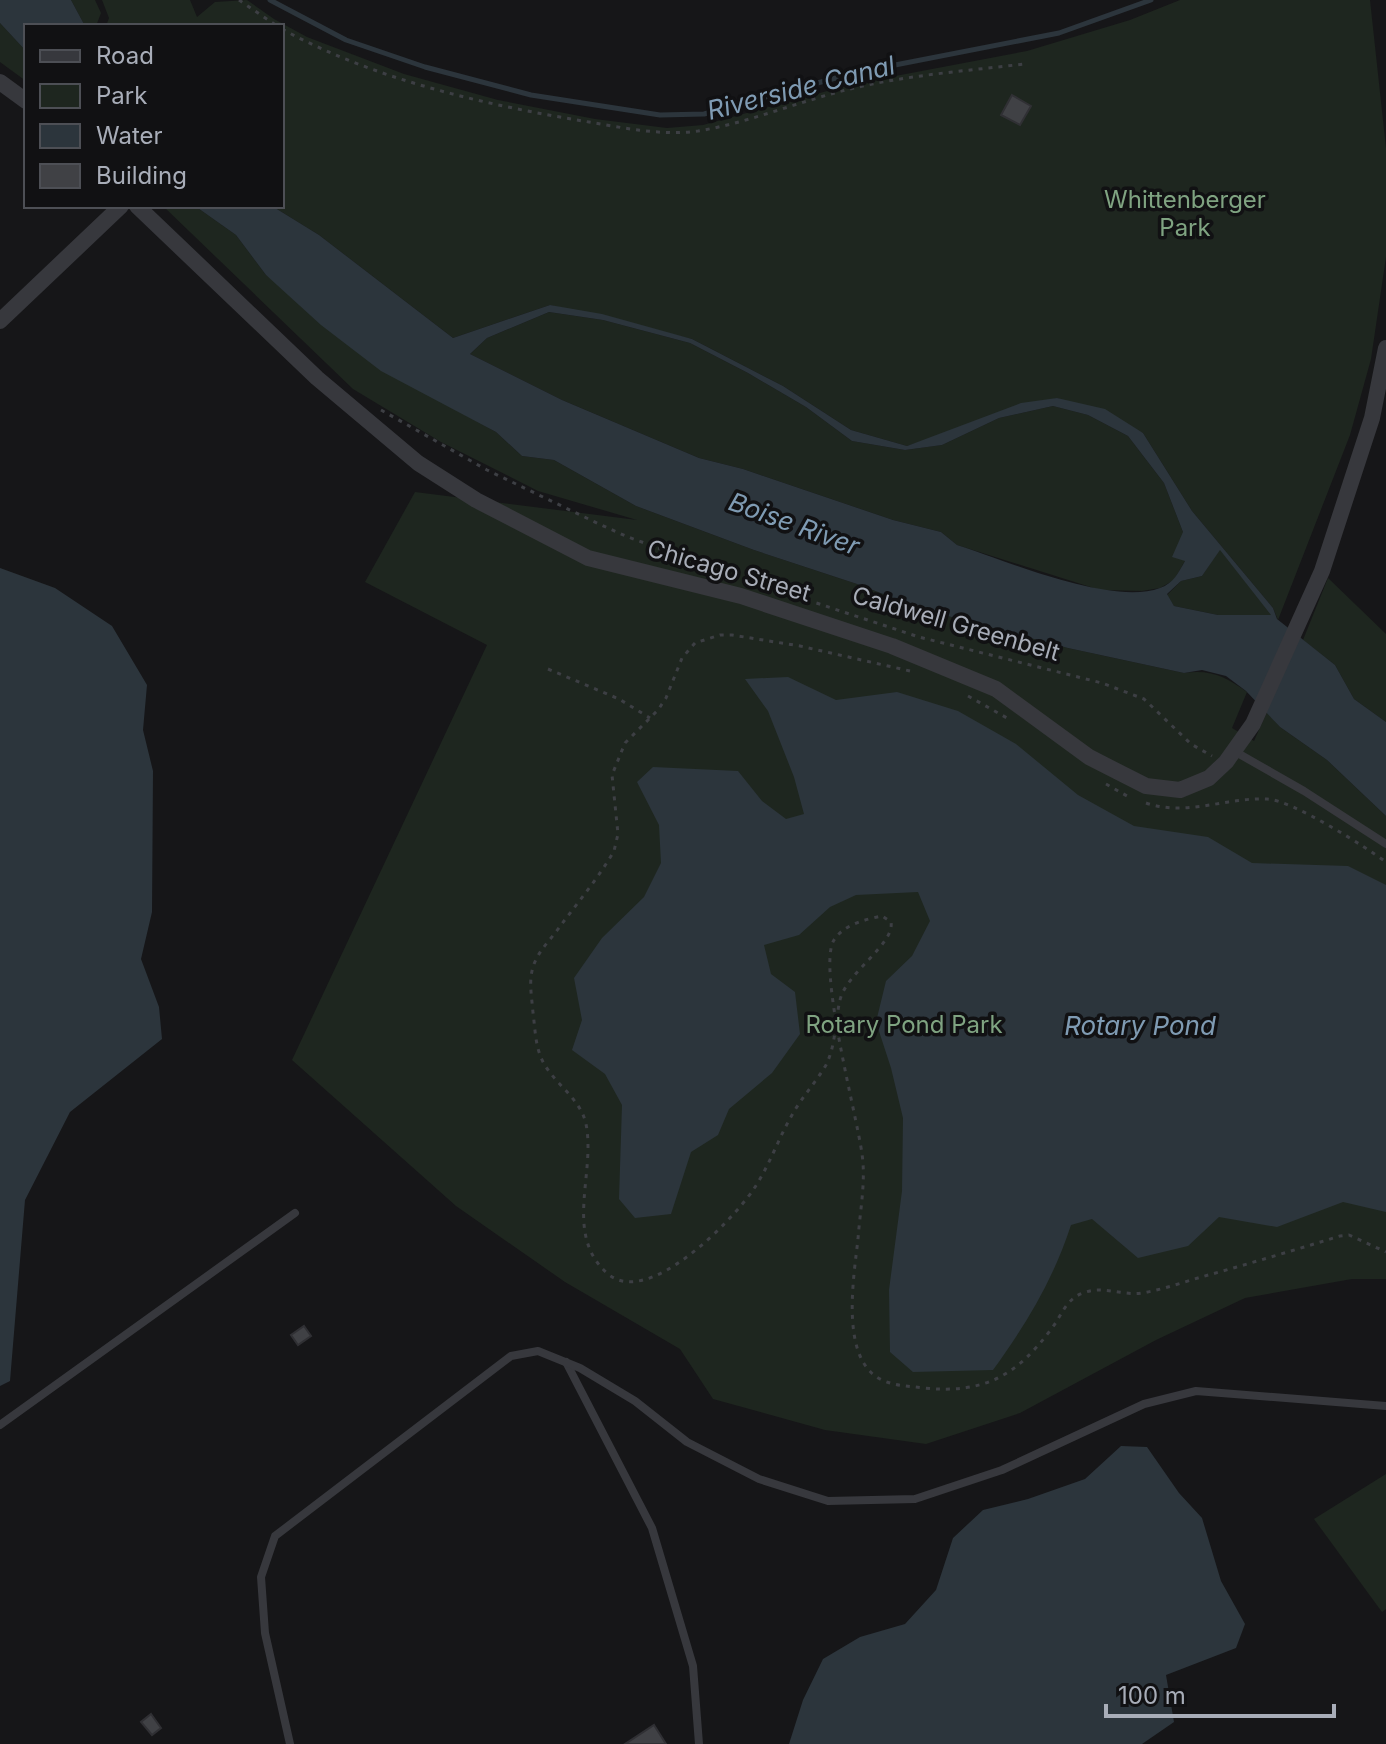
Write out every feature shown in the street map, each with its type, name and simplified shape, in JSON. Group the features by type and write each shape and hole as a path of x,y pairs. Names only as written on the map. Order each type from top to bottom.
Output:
{"street":[{"path":"0,82 24,100"},
{"path":"0,321 119,208"},
{"name":"Chicago Street","path":"139,208 317,378 418,463 476,500 588,558 741,596 892,646 970,678 996,689 1089,757 1146,786 1180,790 1209,778 1230,757 1253,724 1322,571 1372,418 1386,348"}],"lane":[{"path":"1230,757 1304,791 1386,844"},
{"path":"0,1425 295,1213"},
{"path":"290,1744 265,1633 261,1577 275,1536 511,1356 538,1351 580,1368 635,1401 687,1442 759,1479 828,1501 915,1499 1002,1470 1144,1404 1196,1391 1386,1406"},
{"path":"566,1362 652,1528 693,1666 699,1744"}],"path":[{"path":"239,0 274,24"},
{"path":"284,30 335,54 407,79 516,110 669,132 698,131 893,80 1024,64"},
{"name":"Caldwell Greenbelt","path":"375,406 487,470 628,537 727,574 919,637 1102,683 1144,699 1191,744 1230,757"},
{"path":"919,674 800,646 720,635 695,643 682,658 666,698 625,743 612,775 618,834 614,851 543,948 532,972 536,1044 540,1058 578,1106 586,1127 588,1156 584,1237 606,1272 622,1281 653,1277 694,1251 742,1205 760,1179 792,1115 826,1065 831,1052 836,1016 841,993 890,934 891,922 887,917 871,918 856,924 834,940 830,964 836,1016 862,1156 852,1322 863,1360 878,1378 894,1384 948,1390 998,1380 1028,1356 1068,1302 1097,1289 1139,1294 1340,1236 1349,1235 1386,1252"},
{"path":"548,669 619,699 650,718"},
{"path":"962,693 1017,724"},
{"path":"1104,783 1136,799 1162,807 1190,808 1269,799 1279,801 1386,862"}],"green space":[{"path":"71,0 95,0 101,13 97,24 84,24"},
{"name":"Whittenberger Park","path":"102,0 190,0 197,17 215,2 247,0 283,24 107,24 109,18"},
{"name":"Whittenberger Park","path":"1180,0 1370,0 1386,148 1386,257 1371,359 1350,435 1278,620 1273,608 1192,511 1143,433 1057,398 907,446 851,430 783,386 692,339 550,305 453,338 319,235 275,208 284,208 284,24 307,37 404,74 498,100 595,119 667,128 703,125 853,84 1027,51 1130,20"},
{"path":"0,23 24,49 24,80 0,62"},
{"name":"Rotary Pond Park","path":"165,208 198,208 236,235 266,275 445,404 496,432 522,456 554,460 636,506 925,610 1068,648 1184,673 1218,675 1247,692 1232,728 1254,741 1267,712 1280,727 1327,760 1386,816 1386,1279 1352,1279 1245,1298 1156,1340 1020,1413 926,1444 825,1430 713,1399 680,1349 565,1282 456,1206 292,1060 487,645 365,582 415,492 637,520 538,491 441,442 353,389"},
{"path":"549,312 603,320 690,343 806,407 852,441 905,450 942,445 999,418 1053,406 1088,415 1128,436 1164,483 1183,532 1185,561 1174,580 1160,588 1100,590 957,545 941,532 893,520 743,469 699,458 562,400 470,354 487,338"},
{"path":"1220,549 1272,615 1218,615 1174,606 1167,595 1181,581 1202,576"},
{"path":"1328,578 1386,634 1386,722 1354,699 1335,665 1303,640"},
{"path":"1386,1474 1386,1609 1382,1612 1314,1519"}],"water":[{"path":"0,0 71,0 84,24 24,24 24,49 0,23"},
{"name":"Boise River","path":"198,208 275,208 319,235 453,338 550,305 602,314 692,339 783,386 851,430 907,446 1021,403 1057,398 1105,409 1143,433 1192,511 1273,608 1277,619 1335,665 1354,699 1386,722 1386,816 1327,760 1280,727 1246,691 1226,676 1202,670 1184,673 1068,648 925,610 636,506 554,460 522,456 496,432 381,371 321,325 266,275 236,235","holes":["549,312 603,320 690,343 806,407 852,441 905,450 942,445 999,418 1053,406 1088,415 1128,436 1164,483 1183,532 1172,557 1185,561 1169,583 1139,592 1087,587 1059,579 957,545 941,532 893,520 743,469 699,458 562,400 470,354 487,338","1220,550 1271,615 1218,615 1174,606 1167,594 1181,581 1202,576"]},
{"path":"0,568 55,588 112,626 147,685 143,730 153,771 152,912 141,959 159,1007 162,1039 70,1112 25,1200 10,1381 0,1386"},
{"name":"Rotary Pond","path":"788,677 836,700 897,692 958,711 1016,744 1078,795 1134,826 1208,837 1252,863 1348,866 1386,885 1386,1212 1343,1202 1277,1227 1219,1217 1188,1246 1138,1258 1092,1219 1071,1225 1038,1300 993,1370 913,1372 890,1352 889,1290 902,1191 903,1118 876,1022 886,981 912,956 930,921 918,892 856,895 830,907 799,935 764,945 771,974 795,992 800,1034 772,1073 729,1109 718,1135 691,1152 671,1214 635,1218 619,1199 622,1105 605,1074 572,1050 582,1020 574,978 602,938 644,897 661,863 659,825 637,782 653,767 738,771 762,801 786,819 804,814 794,777 768,711 745,679"},
{"path":"1121,1446 1147,1447 1179,1493 1202,1518 1221,1581 1245,1624 1236,1648 1166,1675 1174,1722 1142,1744 789,1744 803,1700 823,1659 860,1637 905,1624 936,1590 953,1538 983,1510 1028,1499 1085,1479"}],"building":[{"path":"1012,95 1031,106 1020,125 1001,115"},
{"path":"304,1326 311,1336 298,1345 291,1335"},
{"path":"151,1714 161,1728 152,1735 141,1722"},
{"path":"654,1725 666,1744 625,1744"}],"waterway":[{"name":"Riverside Canal","path":"270,0 346,40 425,67 531,95 660,115 704,114 854,73 1059,33 1151,0"}]}
